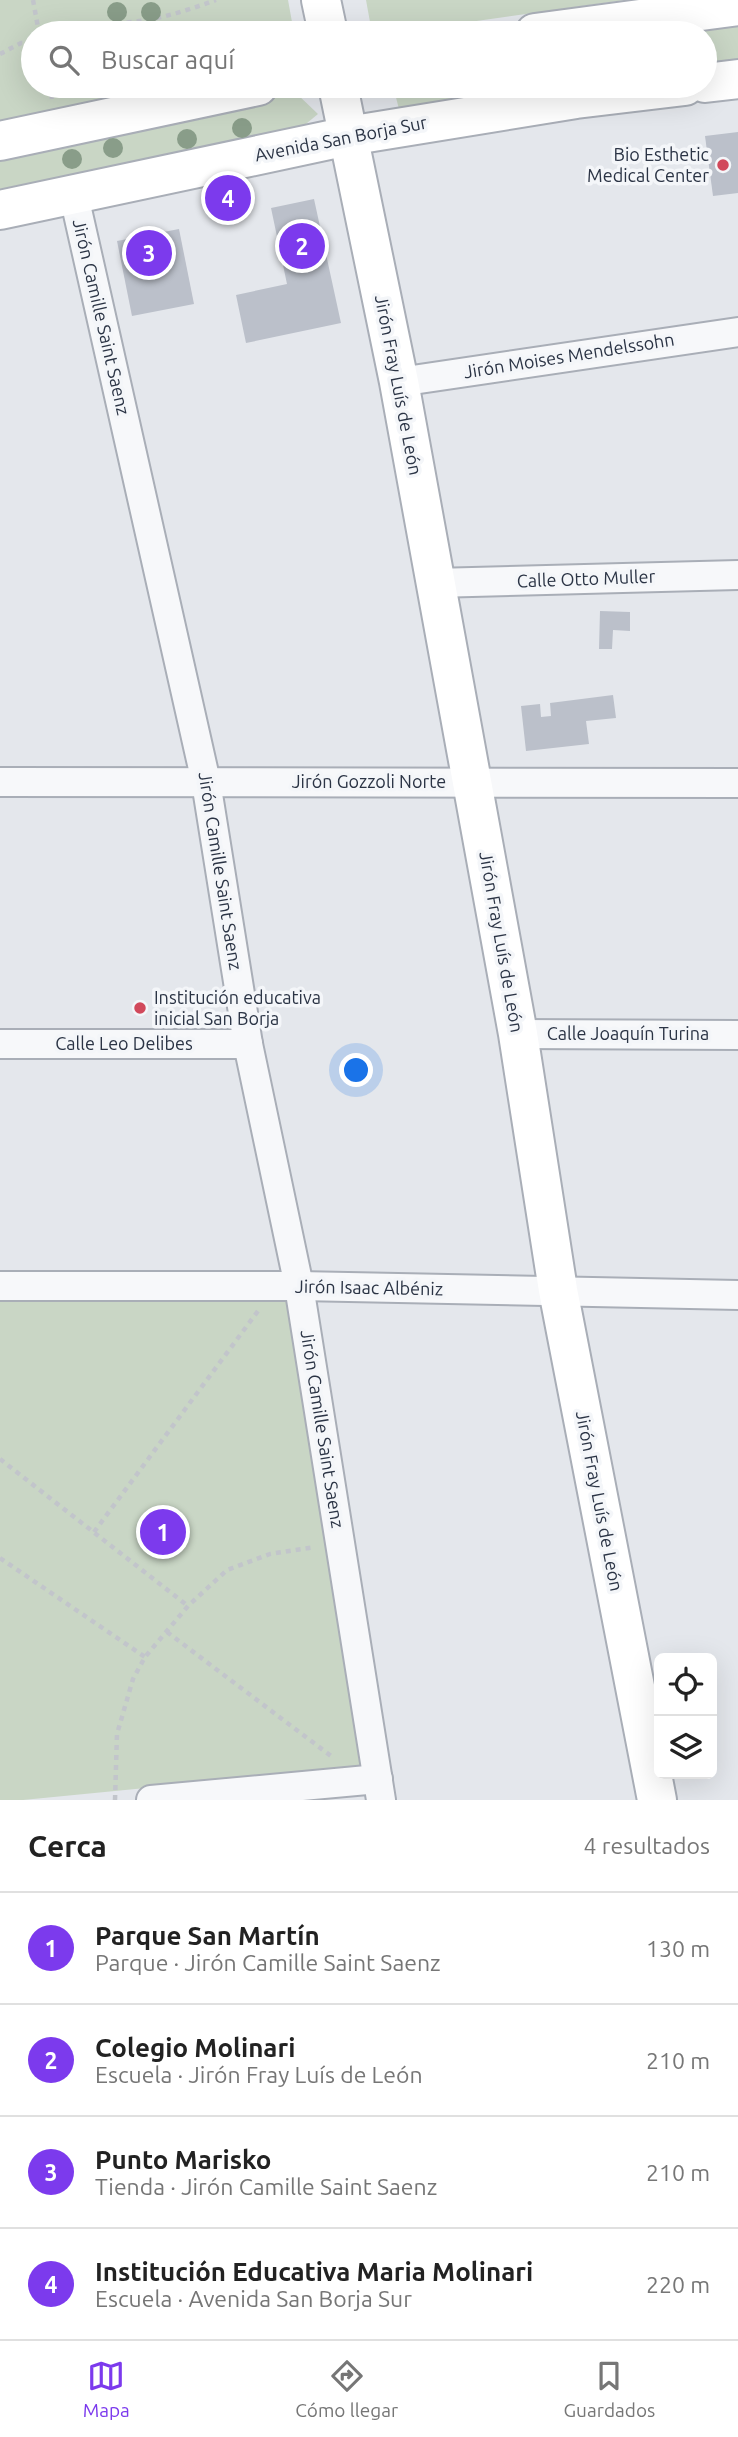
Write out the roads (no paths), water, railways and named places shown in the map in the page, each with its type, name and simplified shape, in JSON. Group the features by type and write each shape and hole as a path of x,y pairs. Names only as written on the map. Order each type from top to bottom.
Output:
{"street":[{"path":"321,0 325,21"},
{"path":"625,21 738,6"},
{"path":"717,82 738,79"},
{"path":"0,141 202,98"},
{"name":"Jirón Fray Luís de León","path":"340,98 399,382 518,1034 558,1290 657,1800"},
{"name":"Avenida San Borja Sur","path":"0,210 348,136 584,98"},
{"name":"Jirón Camille Saint Saenz","path":"74,196 206,782 288,1286 340,1543 374,1787"},
{"name":"Jirón Moises Mendelssohn","path":"399,382 738,332"},
{"name":"Calle Otto Muller","path":"434,583 738,575"},
{"name":"Jirón Gozzoli Norte","path":"0,782 738,783"},
{"name":"Calle Joaquín Turina","path":"518,1034 738,1035"},
{"name":"Calle Leo Delibes","path":"0,1044 248,1044"},
{"name":"Jirón Isaac Albéniz","path":"0,1286 288,1286 738,1295"},
{"path":"151,1800 374,1787"}],"place":[{"name":"Bio Esthetic Medical Center","path":"723,165"},
{"name":"Institución Educativa Maria Molinari","path":"228,198"},
{"name":"Colegio Molinari","path":"302,246"},
{"name":"Punto Marisko","path":"149,253"},
{"name":"Institución educativa inicial San Borja","path":"140,1008"},
{"name":"Parque San Martín","path":"163,1532"}]}
